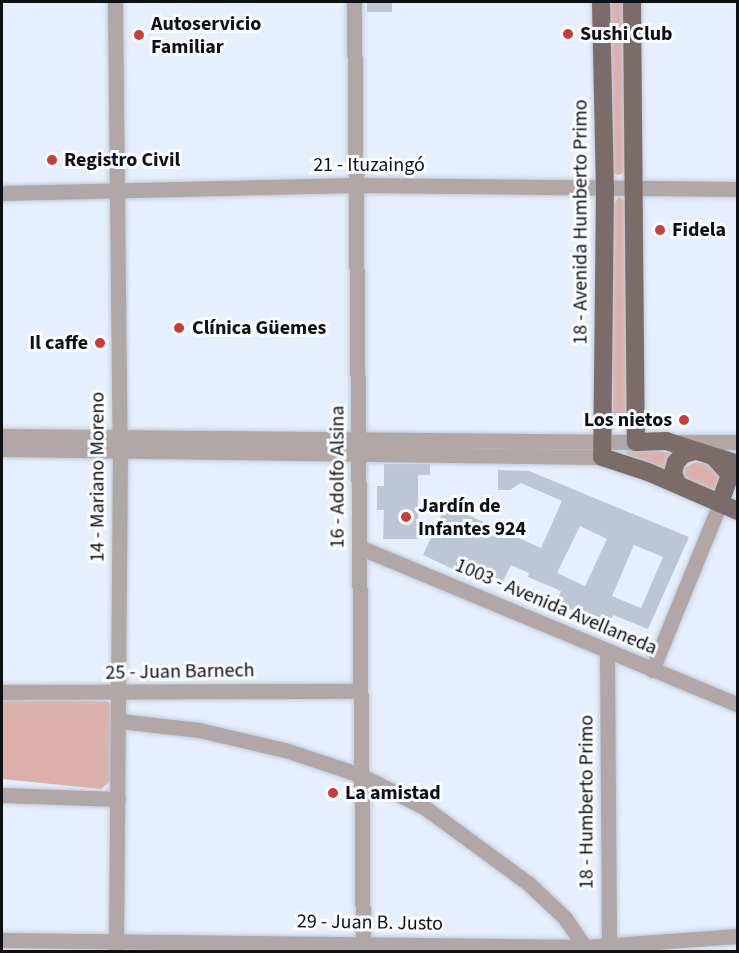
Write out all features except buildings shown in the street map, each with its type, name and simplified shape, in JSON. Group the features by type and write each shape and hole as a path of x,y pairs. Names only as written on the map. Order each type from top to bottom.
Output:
{"main road":[{"name":"18 - Avenida Humberto Primo","path":"601,2 605,187 602,450"},
{"path":"632,2 636,442 666,441 738,464"},
{"path":"602,450 738,511"},
{"path":"677,483 673,473 676,462 684,454 695,451"},
{"path":"713,456 730,475 720,503"}],"street":[{"name":"14 - Mariano Moreno","path":"115,2 120,443 116,946"},
{"name":"16 - Adolfo Alsina","path":"354,2 363,948"},
{"name":"21 - Ituzaingó","path":"2,193 355,185 738,189"},
{"path":"2,436 120,443 602,450 636,442"},
{"path":"666,441 738,442"},
{"path":"2,449 120,443"},
{"path":"652,670 720,503"},
{"name":"1003 - Avenida Avellaneda","path":"359,547 607,653 738,705"},
{"name":"18 - Humberto Primo","path":"607,653 609,949"},
{"name":"25 - Juan Barnech","path":"2,692 119,694 359,691"},
{"path":"119,721 199,730 285,750 360,775 424,807 487,851 566,918 587,949"},
{"path":"2,795 118,799"},
{"name":"29 - Juan B. Justo","path":"2,940 116,946 609,949 738,936"}],"shaded area":[{"path":"607,2 627,2 627,171 619,175 613,174"},
{"path":"619,197 628,202 630,423 622,428 613,423 610,207"},
{"path":"626,449 676,453 667,474 627,454"},
{"path":"696,462 707,463 724,480 714,494 680,480 682,468"},
{"path":"2,700 106,701 113,705 111,781 101,789 2,779"}],"place":[{"name":"Sushi Club","path":"568,34"},
{"name":"Autoservicio Familiar","path":"139,35"},
{"name":"Registro Civil","path":"52,160"},
{"name":"Fidela","path":"660,230"},
{"name":"Clínica Güemes","path":"179,328"},
{"name":"Il caffe","path":"100,343"},
{"name":"Los nietos","path":"684,420"},
{"name":"Jardín de Infantes 924","path":"406,517"},
{"name":"La amistad","path":"333,793"}]}
